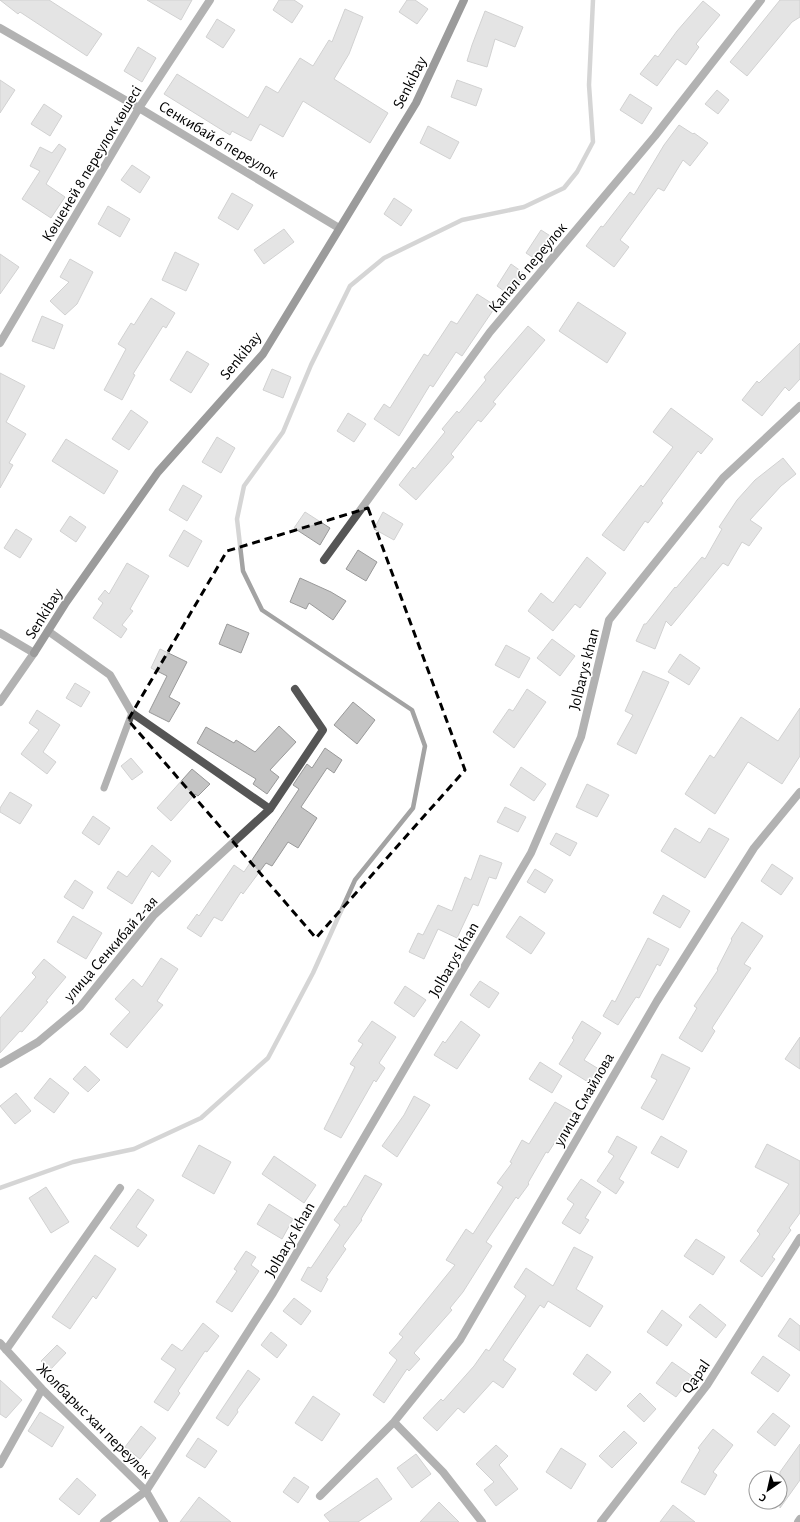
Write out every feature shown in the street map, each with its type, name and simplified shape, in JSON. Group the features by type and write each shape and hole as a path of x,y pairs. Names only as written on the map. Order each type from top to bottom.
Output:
{"street":[{"name":"Көшеней 8 переулок көшесі","path":"0,343 139,108 210,0"},
{"name":"Senkibay","path":"0,702 34,653 65,604 158,472 263,354 416,103 464,0"},
{"name":"Капал 6 переулок","path":"324,560 490,332 655,136 761,0"},
{"name":"Сенкибай 6 переулок","path":"0,28 139,108 339,228"},
{"name":"Jolbarys khan","path":"104,1522 146,1490 274,1293 531,852 581,737 609,620 723,478 800,406"},
{"path":"48,631 110,675 132,713 270,809"},
{"path":"0,633 34,653"},
{"name":"улица Сенкибай 2-ая","path":"0,1064 38,1042 80,1007 154,915 270,809 323,730 295,688"},
{"name":"улица Смайлова","path":"320,1496 394,1422 460,1340 657,1001 754,848 800,792"},
{"path":"3,1346 120,1188"},
{"name":"Qapal","path":"601,1522 707,1385 800,1238"},
{"name":"Жолбарыс хан переулок","path":"3,1346 42,1389 146,1490 164,1522"},
{"path":"0,1464 42,1389"},
{"path":"394,1422 443,1472 482,1522"}],"lane":[{"path":"104,788 132,713"}],"highlighted area":[{"path":"368,508 465,770 316,938 128,720 227,551"}],"building":[{"path":"0,0 49,0 102,34 87,56 20,12 18,14"},
{"path":"147,0 192,0 181,20"},
{"path":"279,0 294,0 303,6 292,23 273,10"},
{"path":"407,0 415,0 428,9 417,24 399,12"},
{"path":"780,0 800,0 800,17 792,22 747,76 730,62"},
{"path":"703,1 720,15 696,44 699,47 686,65 677,59 657,86 640,74 655,55 658,57 677,31"},
{"path":"345,9 363,17 349,54 334,79 388,113 370,143 303,101 283,137 260,124 251,141 232,131 230,135 164,94 177,74 248,118 266,86 278,93 300,58 313,66 329,40 332,42"},
{"path":"485,11 523,27 515,47 495,39 487,67 467,61"},
{"path":"217,19 235,30 223,48 206,37"},
{"path":"138,47 156,58 142,82 124,71"},
{"path":"0,80 15,90 0,113"},
{"path":"457,80 482,89 476,106 451,97"},
{"path":"717,90 729,100 718,114 705,104"},
{"path":"630,94 652,108 642,124 620,110"},
{"path":"44,104 62,116 50,136 31,124"},
{"path":"679,125 708,143 690,166 683,160 664,191 658,188 620,240 629,247 614,267 586,246 630,192 634,195 664,145"},
{"path":"428,126 459,142 450,159 420,143"},
{"path":"59,144 66,149 46,184 65,197 51,218 22,199 40,171 30,166 40,147 52,153"},
{"path":"132,165 150,177 140,193 121,180"},
{"path":"232,193 253,205 238,230 218,218"},
{"path":"394,198 412,210 401,226 384,214"},
{"path":"108,206 130,219 120,237 98,224"},
{"path":"284,229 294,242 264,264 254,250"},
{"path":"541,230 555,239 540,262 526,253"},
{"path":"175,252 199,264 186,291 162,280"},
{"path":"0,254 19,267 0,294"},
{"path":"70,259 93,272 77,304 65,315 50,301 69,282 60,277"},
{"path":"511,264 525,274 511,296 497,286"},
{"path":"477,294 496,306 462,356 456,352 433,387 430,385 399,436 374,419 384,404 390,408 424,354 428,356 451,321 457,324"},
{"path":"151,298 175,313 166,328 163,326 133,374 135,375 122,400 104,390 126,349 118,344 131,323 134,325"},
{"path":"578,302 626,333 607,363 559,331"},
{"path":"42,316 63,325 54,349 32,341"},
{"path":"528,326 545,340 493,402 496,404 481,422 478,420 451,454 454,457 416,500 399,485 413,467 415,469 445,432 442,429 457,411 459,413 486,380 484,377"},
{"path":"800,343 800,379 789,391 785,387 762,416 742,400 757,381 759,383"},
{"path":"187,351 209,364 191,393 170,380"},
{"path":"272,369 291,377 283,398 263,390"},
{"path":"0,373 25,386 6,422 26,434 9,463 13,465 0,488"},
{"path":"671,408 713,439 701,454 698,451 661,501 663,503 648,523 645,521 624,551 602,535 641,485 643,487 673,447 653,432"},
{"path":"131,410 148,422 129,450 112,439"},
{"path":"348,413 366,424 354,442 337,431"},
{"path":"217,437 235,448 221,473 202,462"},
{"path":"66,439 118,471 104,494 52,461"},
{"path":"783,458 796,474 781,486 750,520 762,528 749,546 742,542 728,566 723,563 671,626 666,621 655,649 636,641 644,624 646,624 675,587 676,588 702,557 705,559 722,529 719,527 737,500 755,480"},
{"path":"183,485 202,496 187,521 169,510"},
{"path":"305,512 330,528 320,545 294,528"},
{"path":"383,512 403,524 394,540 374,529"},
{"path":"70,516 86,527 76,542 60,531"},
{"path":"16,529 32,539 20,558 4,548"},
{"path":"184,530 202,541 188,567 169,556"},
{"path":"358,550 377,562 366,581 346,569"},
{"path":"587,557 606,573 580,608 575,604 553,631 528,611 541,593 553,603"},
{"path":"127,563 149,576 130,609 133,611 122,625 127,629 121,638 93,618 103,603 98,599 105,590 109,594"},
{"path":"300,578 331,592 346,601 333,620 309,603 306,609 290,602"},
{"path":"227,624 249,633 241,653 219,644"},
{"path":"552,639 575,656 560,676 537,658"},
{"path":"506,645 530,658 519,678 495,665"},
{"path":"160,649 187,662 169,697 180,703 169,722 149,712 167,676 151,668"},
{"path":"680,654 700,668 689,685 668,672"},
{"path":"643,671 669,682 636,754 617,744 633,715 625,711"},
{"path":"75,683 90,692 81,707 66,698"},
{"path":"527,689 546,702 514,748 493,732 509,709 513,711"},
{"path":"353,702 375,720 357,744 334,725"},
{"path":"800,708 800,756 782,784 748,762 715,814 685,794 710,755 714,758 741,717 778,741"},
{"path":"37,710 60,725 43,752 56,762 47,774 21,754 39,730 29,723"},
{"path":"279,726 296,742 270,770 279,777 267,794 253,784 256,779 197,743 206,727 234,743 236,740 255,752"},
{"path":"325,748 342,760 334,773 327,768 301,807 317,818 298,848 288,842 272,866 266,863 243,894 241,892 222,921 214,917 201,937 187,928 197,914 199,916 234,865 244,872 299,789 293,785 307,764 312,768"},
{"path":"131,758 143,772 132,780 121,766"},
{"path":"521,767 546,784 534,801 510,785"},
{"path":"192,769 210,784 198,796 195,794 171,821 157,808"},
{"path":"587,784 609,795 597,817 576,807"},
{"path":"10,792 32,805 20,824 0,812 0,808"},
{"path":"505,807 526,817 518,832 497,822"},
{"path":"93,816 110,828 99,845 82,833"},
{"path":"675,828 700,843 709,828 729,839 705,878 661,851"},
{"path":"556,833 577,843 570,856 550,844"},
{"path":"152,845 171,861 159,877 152,871 132,904 107,888 118,871 127,877"},
{"path":"480,855 502,863 496,879 489,877 478,906 473,904 457,938 438,929 424,959 409,952 418,933 423,935 438,905 452,911 465,877 471,880"},
{"path":"772,864 793,878 781,895 761,881"},
{"path":"535,869 553,880 545,893 527,882"},
{"path":"75,880 93,892 83,909 64,897"},
{"path":"663,895 690,911 680,928 653,913"},
{"path":"73,916 102,933 86,959 57,942"},
{"path":"520,916 545,933 531,954 506,937"},
{"path":"742,922 763,936 744,964 751,968 712,1028 715,1031 702,1052 679,1038 697,1008 694,1006 718,970 717,969 732,940 731,939"},
{"path":"648,938 669,949 660,966 657,964 639,998 636,997 618,1025 603,1016 612,1000 615,1002"},
{"path":"161,958 178,969 157,1001 163,1005 127,1048 110,1034 130,1012 115,999 133,979 142,987"},
{"path":"44,959 66,977 46,1001 48,1002 22,1032 20,1031 0,1053 0,1018 36,977 32,973"},
{"path":"480,981 499,993 489,1008 470,995"},
{"path":"405,986 426,1000 414,1017 394,1003"},
{"path":"372,1021 396,1037 379,1063 385,1068 376,1082 374,1080 341,1138 324,1129 355,1067 350,1064 363,1044 358,1041"},
{"path":"461,1021 480,1035 457,1069 434,1055 443,1041 445,1043"},
{"path":"582,1021 601,1033 584,1060 602,1071 593,1085 559,1064 574,1040 572,1038"},
{"path":"800,1037 800,1069 785,1059"},
{"path":"662,1054 690,1068 663,1120 641,1108 657,1080 651,1077"},
{"path":"540,1062 562,1076 552,1093 529,1079"},
{"path":"85,1066 100,1080 88,1092 73,1079"},
{"path":"50,1078 69,1093 54,1113 34,1098"},
{"path":"16,1093 31,1111 15,1124 0,1106"},
{"path":"414,1096 430,1105 397,1157 382,1146 404,1115"},
{"path":"555,1102 578,1115 568,1134 562,1131 548,1153 546,1152 528,1183 529,1184 518,1199 516,1197 486,1242 492,1246 463,1292 450,1308 452,1310 414,1353 420,1359 409,1371 407,1369 384,1403 373,1395 397,1360 389,1353 403,1337 399,1334 455,1265 446,1260 466,1229 473,1234 503,1187 497,1183 512,1163 510,1162 522,1140 529,1144"},
{"path":"617,1136 637,1147 619,1179 624,1182 616,1194 597,1181 614,1156 608,1152"},
{"path":"661,1136 687,1151 678,1168 651,1153"},
{"path":"767,1144 800,1161 800,1213 789,1228 791,1230 772,1257 775,1259 762,1277 740,1261 760,1234 757,1231 789,1184 755,1167"},
{"path":"199,1145 231,1162 214,1194 182,1176"},
{"path":"274,1156 316,1185 304,1203 262,1174"},
{"path":"365,1175 382,1184 361,1219 362,1220 343,1246 346,1249 326,1278 328,1279 321,1292 301,1280 308,1267 311,1268 340,1225 334,1220 344,1206 346,1207"},
{"path":"581,1179 601,1192 585,1218 589,1220 580,1234 562,1223 574,1204 567,1199"},
{"path":"46,1187 69,1222 51,1233 29,1198"},
{"path":"138,1189 154,1200 136,1227 147,1235 138,1247 110,1228"},
{"path":"269,1204 293,1219 282,1239 257,1224"},
{"path":"696,1239 725,1257 713,1275 684,1256"},
{"path":"574,1247 593,1257 576,1289 603,1306 590,1327 548,1301 544,1308 540,1305 503,1360 516,1369 503,1388 493,1381 464,1413 458,1408 437,1431 423,1418 441,1399 443,1401 474,1366 486,1349 489,1351 526,1296 514,1287 526,1268 553,1286"},
{"path":"246,1251 256,1257 251,1265 259,1271 232,1312 216,1302 237,1271 234,1269"},
{"path":"95,1255 116,1269 96,1299 93,1296 70,1329 52,1317"},
{"path":"294,1298 311,1311 301,1325 283,1311"},
{"path":"700,1304 726,1325 716,1338 689,1317"},
{"path":"662,1310 682,1325 667,1346 647,1332"},
{"path":"790,1318 800,1326 800,1351 778,1336"},
{"path":"203,1323 219,1336 207,1352 205,1351 178,1391 180,1393 168,1411 154,1402 176,1369 161,1359 172,1344 182,1351"},
{"path":"271,1332 287,1345 277,1358 261,1345"},
{"path":"57,1345 66,1353 50,1370 41,1361"},
{"path":"587,1354 611,1372 596,1391 573,1374"},
{"path":"763,1356 790,1375 778,1392 751,1373"},
{"path":"672,1362 692,1376 676,1397 656,1383"},
{"path":"248,1370 260,1379 237,1410 238,1412 228,1426 216,1418"},
{"path":"0,1380 22,1400 6,1418 0,1414"},
{"path":"640,1393 656,1409 644,1422 627,1406"},
{"path":"313,1396 340,1414 322,1441 295,1423"},
{"path":"40,1412 64,1427 52,1447 28,1431"},
{"path":"773,1413 790,1426 775,1446 757,1432"},
{"path":"141,1426 156,1438 140,1459 125,1447"},
{"path":"713,1429 733,1445 713,1472 717,1475 705,1495 681,1482 700,1450 698,1448"},
{"path":"624,1431 637,1443 612,1468 599,1456"},
{"path":"198,1438 217,1451 205,1468 186,1456"},
{"path":"800,1444 800,1480 788,1497 788,1470 781,1470"},
{"path":"496,1445 508,1456 499,1465 518,1489 496,1506 484,1490 494,1482 476,1464"},
{"path":"561,1448 586,1464 571,1489 546,1472"},
{"path":"416,1454 431,1474 412,1488 397,1468"},
{"path":"294,1477 309,1487 298,1503 283,1492"},
{"path":"77,1478 96,1495 79,1515 59,1499"},
{"path":"377,1478 392,1499 358,1522 330,1522 324,1515"},
{"path":"199,1497 231,1522 180,1522"},
{"path":"439,1502 459,1522 420,1522"},
{"path":"673,1505 695,1522 660,1522"}],"waterway":[{"path":"0,1188 73,1162 134,1149 201,1118 268,1058 313,973 355,880 413,808 425,746 412,710 262,610 243,571 237,519 244,486 283,432 311,365 350,286 384,258 462,220 524,207 564,188 577,172 593,142 589,85 593,0"}]}
